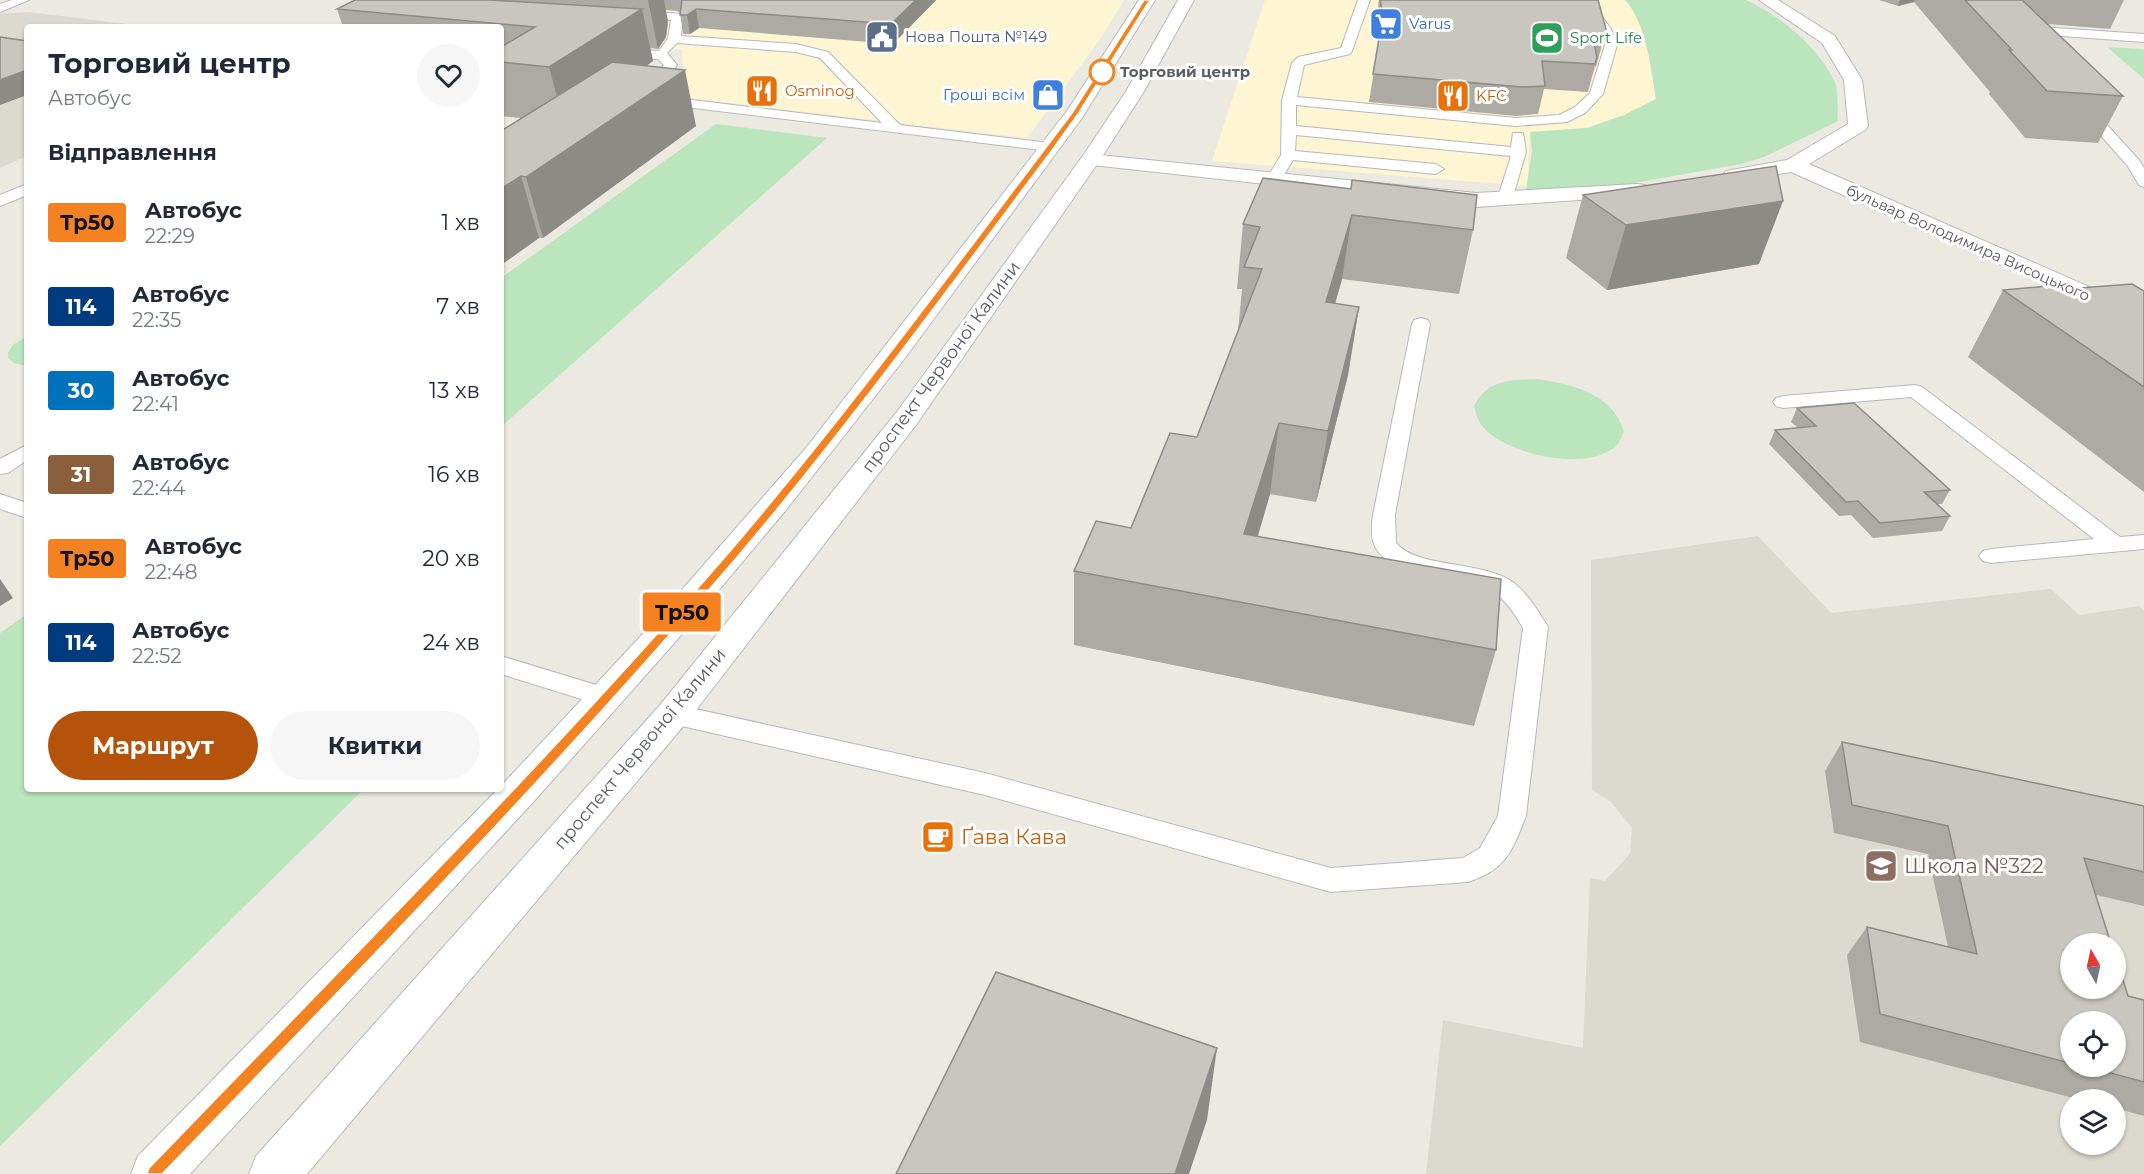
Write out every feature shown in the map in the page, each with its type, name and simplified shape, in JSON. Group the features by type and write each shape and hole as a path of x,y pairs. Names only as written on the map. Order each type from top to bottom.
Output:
{"main road":[{"path":"156,1174 607,698 736,550 849,413 1075,114 1147,0"},
{"name":"проспект Червоної Калини","path":"274,1174 673,714 906,419 1090,160 1134,93 1186,0"},
{"path":"1718,177 1793,165 1858,126 1853,80 1829,40 1767,0"},
{"path":"1090,160 1476,200 1629,192 1651,188"},
{"name":"бульвар Володимира Висоцького","path":"1793,165 2144,320"}],"lane":[{"path":"0,8 23,0"},
{"path":"1274,180 1288,155 1288,100 1298,63 1346,51 1364,0"},
{"path":"1288,100 1516,122 1562,119 1580,110 1596,94 1611,45 1601,22 1584,0"},
{"path":"618,12 677,17 674,39 662,55"},
{"path":"2028,46 2013,29 2144,38"},
{"path":"674,39 796,48 824,55 896,129"},
{"path":"606,51 662,55 671,65 660,81 640,98 1050,147"},
{"path":"2073,96 2139,164 2144,182"},
{"path":"1505,200 1519,152 1516,122"},
{"path":"1288,130 1519,152"},
{"path":"1288,155 1436,170"},
{"path":"0,201 24,190"},
{"path":"2121,310 2144,303"},
{"path":"673,714 984,784 1331,880 1468,870 1491,857 1500,844 1512,816 1536,627 1513,595 1501,585 1483,578 1402,558 1388,550 1384,544 1384,515 1421,324"},
{"path":"1784,402 1915,391 2116,545"},
{"path":"0,468 24,453"},
{"path":"0,501 24,510"},
{"path":"1990,556 2144,542"},
{"path":"504,666 607,698"}],"shaded area":[{"path":"553,0 1124,0 1101,38 1027,138 670,96 683,67 682,50 633,42"},
{"path":"1265,0 1625,0 1635,10 1649,54 1656,99 1624,115 1587,128 1530,132 1527,186 1212,161"},
{"path":"28,12 126,24 24,24 24,157 0,168 0,14"},
{"name":"Школа №322","path":"1758,536 1831,613 2051,589 2079,615 2139,606 2144,611 2144,1174 1426,1174 1443,1020 1583,1048 1590,878 1605,881 1630,854 1632,828 1611,802 1592,790 1591,560"}],"green space":[{"path":"1625,0 1746,0 1772,14 1796,33 1818,55 1826,67 1837,89 1838,121 1764,157 1741,164 1623,185 1526,190 1532,151 1530,132 1587,128 1624,115 1656,99 1643,33 1632,9"},
{"path":"2107,47 2144,49 2144,79"},
{"path":"716,124 827,138 504,424 504,276"},
{"path":"24,338 24,365 14,363 8,358 8,352 13,345"},
{"path":"1538,379 1578,388 1590,393 1611,408 1624,432 1618,444 1605,453 1588,458 1549,457 1510,446 1481,425 1474,406 1486,391 1509,381"},
{"path":"24,616 24,792 361,792 0,1146 0,633"}],"building":[{"path":"355,0 490,0 642,9 549,67 504,62 504,45 535,27 337,9"},
{"path":"682,0 916,0 891,24 696,9 687,15 680,15"},
{"path":"1380,0 1598,0 1606,29 1603,40 1593,39 1597,57 1595,64 1542,61 1545,86 1522,87 1373,74 1383,15"},
{"path":"1965,0 2022,0 2123,96 2047,91"},
{"path":"0,37 24,41 24,71 0,80"},
{"path":"612,62 685,70 526,177 521,176 504,187 504,129"},
{"path":"1776,166 1783,201 1626,225 1583,195"},
{"path":"1263,178 1351,189 1352,180 1477,195 1473,230 1352,215 1326,302 1359,307 1328,431 1279,423 1244,534 1501,579 1496,650 1074,571 1096,521 1131,528 1170,433 1197,437 1262,269 1244,267 1260,227 1243,224"},
{"path":"2132,284 2144,291 2144,387 2003,290 2059,285 2066,289"},
{"path":"1854,403 1950,490 1924,492 1950,516 1880,523 1858,501 1846,502 1775,430 1816,426 1797,408"},
{"path":"1842,742 2144,806 2144,872 2084,858 2108,933 2060,933 2060,999 2126,999 2126,990 2128,996 2144,1000 2144,1082 2126,1077 2126,1011 2060,1011 2060,1060 1880,1014 1867,927 1977,954 1948,826 1852,805"},
{"path":"996,972 1217,1048 1175,1174 896,1174"}],"bus line":[{"name":"Тр50","path":"156,1174 607,698 736,550 849,413 1075,114 1147,0"}],"place":[{"name":"Varus","path":"1386,24"},
{"name":"Нова Пошта №149","path":"882,37"},
{"name":"Sport Life","path":"1547,38"},
{"name":"Торговий центр","path":"1102,72"},
{"name":"Osminog","path":"762,91"},
{"name":"Гроші всім","path":"1048,95"},
{"name":"KFC","path":"1453,96"},
{"name":"Ґава Кава","path":"938,837"},
{"name":"Школа №322","path":"1881,866"}]}
